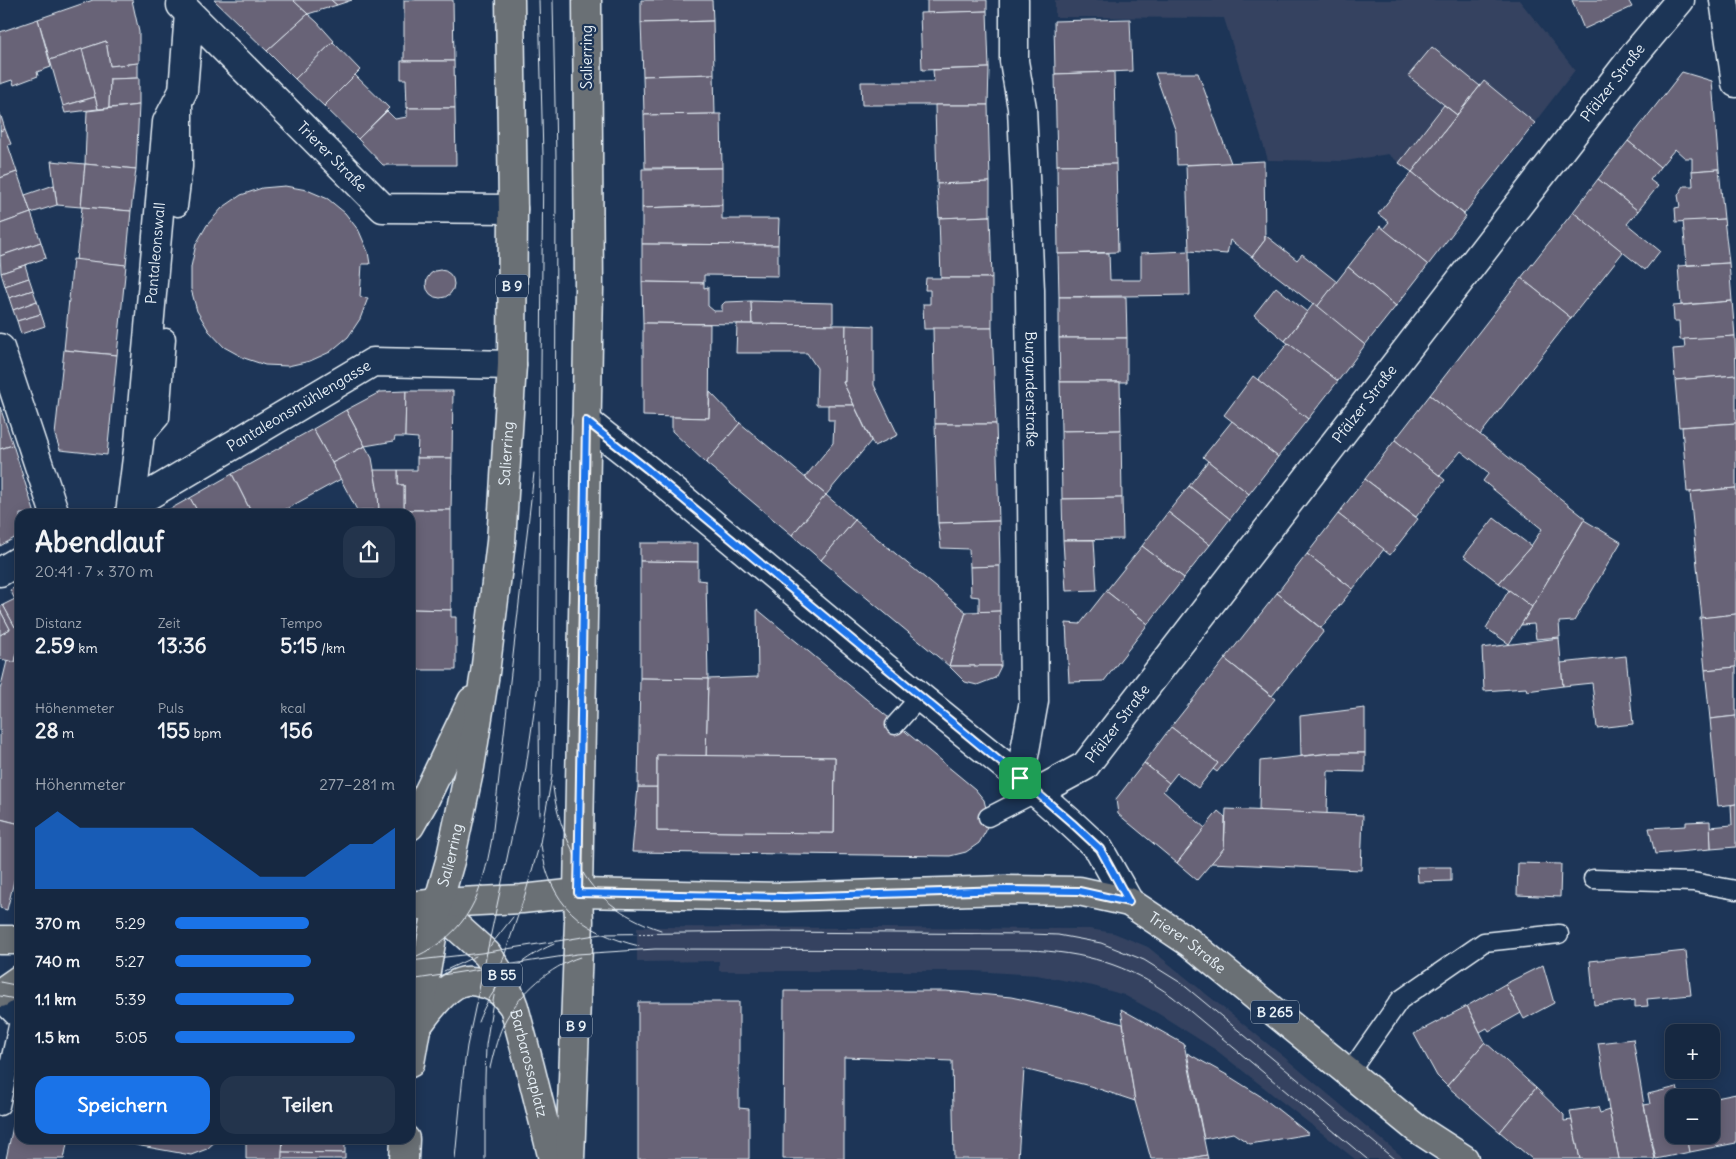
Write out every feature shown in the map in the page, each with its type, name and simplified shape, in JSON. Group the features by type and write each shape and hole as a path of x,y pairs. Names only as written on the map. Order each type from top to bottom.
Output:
{"main road":[{"name":"Salierring","path":"438,903 450,861 470,767 486,673 501,542 512,365 513,209 510,0"},
{"name":"Salierring","path":"578,893 589,288 587,0"},
{"path":"415,817 486,673"},
{"name":"B 265","path":"578,893 785,897 1005,890 1079,891 1129,902"},
{"path":"415,905 522,899 578,893"},
{"name":"Barbarossaplatz","path":"570,1159 575,1076 578,893"},
{"name":"Trierer Straße","path":"1129,902 1188,942 1416,1128 1464,1159"},
{"name":"Barbarossaplatz","path":"438,903 457,927 487,954 503,978 514,1007 554,1159"},
{"name":"B 9","path":"415,1037 438,903"},
{"path":"0,940 15,940"},
{"path":"417,1026 434,1003 452,987 466,981 481,983 501,991 514,1007"},
{"path":"0,993 15,982"},
{"path":"1416,1128 1426,1159"},
{"path":"404,1159 405,1144"}],"street":[{"name":"Burgunderstraße","path":"1014,0 1014,61 1022,108 1030,290 1034,701 1029,785"},
{"name":"Pfälzer Straße","path":"1029,785 1085,766 1635,54 1680,0"},
{"path":"1724,0 1736,83"},
{"name":"Trierer Straße","path":"183,7 383,208 513,209"},
{"name":"Pantaleonswall","path":"131,509 139,442 167,122 183,91 183,7"},
{"path":"0,348 53,509"},
{"name":"Pantaleonsmühlengasse","path":"131,509 373,362 512,365"},
{"name":"Trierer Straße","path":"586,421 655,475 1029,785 1100,849 1129,902"},
{"path":"0,572 15,563"}],"lane":[{"path":"178,207 183,167 183,91"},
{"path":"139,442 160,418 166,338"},
{"path":"895,724 920,696"},
{"path":"988,817 1029,785"},
{"path":"1593,878 1693,882 1736,890"},
{"path":"1350,1073 1400,1000 1484,942 1559,934"},
{"path":"0,1002 15,1017"},
{"path":"0,1106 15,1039"}],"shaded area":[{"path":"1055,0 1519,0 1575,70 1464,214 1388,154 1345,161 1268,160 1224,18 1055,17"},
{"path":"637,927 1089,929 1114,933 1148,947 1284,1057 1405,1159 1355,1159 1216,1050 1159,1014 1124,995 1093,986 1037,975 974,971 719,971 719,961 637,962"}],"building":[{"path":"93,0 132,0 139,32 139,63 110,66 106,41 50,60 38,19"},
{"path":"214,0 293,0 308,14 267,51"},
{"path":"293,0 331,0 337,5 308,14"},
{"path":"331,0 352,0 337,5"},
{"path":"404,0 453,0 454,61 404,61"},
{"path":"641,0 712,0 713,21 641,23"},
{"path":"927,0 987,0 987,11 927,13"},
{"path":"1572,0 1628,0 1632,7 1584,29"},
{"path":"987,11 989,68 922,70 920,13"},
{"path":"308,14 334,41 295,79 267,51"},
{"path":"38,19 51,67 37,72 38,76 14,85 12,80 0,84 0,32"},
{"path":"1130,19 1132,71 1055,74 1054,21"},
{"path":"713,21 714,74 643,76 641,23"},
{"path":"106,41 110,66 138,63 138,78 110,79 109,108 98,109 82,49"},
{"path":"333,42 360,70 324,106 295,79"},
{"path":"1432,47 1480,86 1457,115 1408,76"},
{"path":"82,49 95,97 63,106 50,60"},
{"path":"401,61 454,61 455,108 407,108 406,79 401,79"},
{"path":"989,68 988,105 862,105 861,82 934,82 933,70"},
{"path":"1114,72 1116,164 1057,165 1055,74"},
{"path":"1682,72 1712,81 1719,169 1692,171 1692,158 1685,158 1675,149 1660,167 1628,141"},
{"path":"1155,73 1198,73 1231,163 1177,165 1176,132"},
{"path":"714,74 715,114 644,115 643,76"},
{"path":"355,75 389,108 358,139 324,106"},
{"path":"139,78 139,105 109,108 110,79"},
{"path":"1484,81 1535,123 1464,214 1412,172"},
{"path":"95,97 98,109 65,113 63,106"},
{"path":"139,105 136,169 85,164 87,111"},
{"path":"935,105 988,105 990,182 937,184"},
{"path":"1444,105 1457,115 1412,172 1399,163"},
{"path":"407,108 455,108 456,165 383,165 358,139 387,111 395,119 407,117"},
{"path":"0,113 5,129 0,131"},
{"path":"721,114 722,168 645,168 644,115"},
{"path":"5,129 11,144 8,145 17,172 0,178 0,131"},
{"path":"1628,141 1660,167 1650,180 1658,186 1638,211 1598,179"},
{"path":"51,161 85,164 81,207 57,205"},
{"path":"1264,161 1265,240 1252,257 1230,240 1227,254 1189,251 1186,165"},
{"path":"85,164 136,169 131,211 81,207"},
{"path":"1116,164 1118,252 1058,254 1057,165"},
{"path":"722,168 722,205 642,208 642,169"},
{"path":"1719,169 1724,219 1676,222 1675,208 1680,207 1678,195 1684,186 1693,186 1692,171"},
{"path":"17,172 31,213 0,224 0,178"},
{"path":"1412,172 1466,216 1428,265 1383,229 1389,222 1378,214"},
{"path":"1598,179 1638,211 1627,224 1660,251 1645,270 1573,212"},
{"path":"990,182 990,216 939,218 937,184"},
{"path":"54,185 57,205 31,213 25,195"},
{"path":"285,186 307,190 328,199 345,213 359,231 368,252 370,264 362,264 360,297 368,298 360,319 348,337 330,352 310,361 288,366 265,365 244,358 224,347 209,331 197,311 191,289 191,267 196,244 207,225 222,208 241,195 262,188"},
{"path":"722,205 722,219 779,219 778,245 642,244 642,208"},
{"path":"82,207 131,211 126,265 76,260"},
{"path":"1573,212 1623,252 1571,318 1521,278"},
{"path":"31,213 41,242 0,256 0,224"},
{"path":"990,216 992,278 941,278 939,218"},
{"path":"1724,219 1729,263 1687,265 1683,221"},
{"path":"1380,226 1428,265 1396,306 1348,267"},
{"path":"1265,235 1297,260 1302,254 1337,282 1317,307 1252,257 1265,240"},
{"path":"41,242 46,258 1,273 0,256"},
{"path":"642,244 778,245 778,276 704,275 704,283 642,282"},
{"path":"1189,251 1190,295 1059,297 1058,254 1109,253 1110,280 1141,280 1141,253"},
{"path":"73,259 126,265 117,355 64,350"},
{"path":"1729,263 1732,301 1681,305 1678,266"},
{"path":"25,265 29,278 5,286 1,273"},
{"path":"1348,267 1396,306 1365,345 1317,307"},
{"path":"440,270 450,274 454,284 450,294 440,298 430,294 426,284 430,274"},
{"path":"29,278 33,290 9,298 5,286"},
{"path":"926,278 992,278 992,328 924,329 923,304 930,304 930,290 925,290"},
{"path":"1521,278 1571,318 1480,435 1430,395"},
{"path":"642,282 704,283 704,288 708,287 708,306 714,311 722,311 722,305 725,302 751,301 752,324 643,323"},
{"path":"1276,287 1307,312 1285,341 1254,315"},
{"path":"33,290 37,301 13,310 9,298"},
{"path":"1059,297 1126,297 1127,338 1059,338"},
{"path":"37,301 41,314 17,321 13,310"},
{"path":"751,301 833,303 833,325 752,324"},
{"path":"1732,301 1735,336 1680,340 1679,321 1674,321 1673,306"},
{"path":"1314,303 1365,345 1338,381 1285,341"},
{"path":"41,314 45,326 21,334 17,321"},
{"path":"643,323 710,324 709,418 643,416"},
{"path":"737,324 846,325 845,382 843,382 854,405 816,405 817,368 807,353 736,353"},
{"path":"846,325 874,326 874,385 898,435 874,446 843,382 845,382"},
{"path":"933,328 992,328 996,424 935,424"},
{"path":"1735,336 1736,375 1675,380 1673,349 1685,348 1684,339"},
{"path":"1059,338 1127,338 1127,382 1060,382"},
{"path":"1288,343 1338,381 1308,419 1258,380"},
{"path":"64,350 117,355 107,455 60,450 55,435"},
{"path":"1736,375 1736,423 1679,427 1675,380"},
{"path":"1253,376 1308,419 1278,457 1224,415"},
{"path":"1060,382 1120,382 1121,430 1061,431"},
{"path":"406,391 405,437 395,437 394,441 365,446 346,410 380,392"},
{"path":"406,391 453,391 452,458 417,458 418,438 405,437"},
{"path":"710,392 740,423 706,463 672,431 672,417 709,418"},
{"path":"1430,395 1585,518 1532,607 1499,583 1531,546 1542,529 1483,481 1489,473 1461,451 1440,476 1395,440"},
{"path":"828,405 854,405 871,441 826,495 805,477 833,443 834,420 828,420"},
{"path":"0,407 13,445 0,449"},
{"path":"346,410 365,446 332,463 313,429"},
{"path":"1232,421 1278,457 1249,494 1203,457"},
{"path":"740,423 826,495 792,535 706,463"},
{"path":"1736,423 1736,488 1687,492 1682,427"},
{"path":"935,424 996,424 999,521 938,523"},
{"path":"313,429 341,479 286,509 250,509 232,474"},
{"path":"1121,430 1122,498 1062,499 1061,431"},
{"path":"1395,440 1445,480 1416,517 1365,479"},
{"path":"13,445 33,509 15,509 15,538 0,546 0,449"},
{"path":"365,446 372,458 379,509 356,509 332,463"},
{"path":"417,458 452,458 451,510 404,509 404,485 398,485 398,470 417,470"},
{"path":"1208,461 1249,494 1230,519 1189,486"},
{"path":"374,470 398,470 398,485 404,485 404,509 379,509"},
{"path":"232,474 250,509 196,509 190,498"},
{"path":"1365,479 1418,519 1390,555 1338,514"},
{"path":"1189,486 1230,519 1210,545 1168,512"},
{"path":"1736,488 1736,614 1702,618 1690,492"},
{"path":"826,495 855,520 821,560 792,535"},
{"path":"190,498 196,509 170,509"},
{"path":"1122,498 1123,539 1063,540 1062,499"},
{"path":"415,510 451,510 451,610 415,609"},
{"path":"1168,512 1210,545 1184,578 1142,546"},
{"path":"1338,514 1384,549 1353,589 1307,554"},
{"path":"1494,518 1531,546 1499,583 1464,556"},
{"path":"855,520 966,612 949,666 821,560"},
{"path":"1584,520 1621,542 1574,621 1559,622 1560,637 1536,639 1534,624 1521,625"},
{"path":"999,521 1000,566 970,567 969,549 941,548 938,523"},
{"path":"1063,540 1094,540 1097,590 1066,591"},
{"path":"640,543 698,543 698,562 640,561"},
{"path":"1142,546 1184,578 1148,624 1106,591"},
{"path":"1307,554 1353,589 1321,628 1277,593"},
{"path":"640,561 698,562 698,580 706,581 708,679 640,678"},
{"path":"1000,566 1000,611 979,612 979,597 971,596 970,567"},
{"path":"15,588 15,600 10,590"},
{"path":"1509,590 1532,607 1509,644 1486,628"},
{"path":"1106,591 1148,624 1104,681 1069,682 1066,623 1080,624"},
{"path":"1277,593 1324,631 1272,696 1225,659"},
{"path":"15,599 15,627 3,605"},
{"path":"3,605 15,627 15,662 0,659 0,635 10,629 0,607"},
{"path":"415,609 451,610 451,617 456,617 456,670 415,670"},
{"path":"757,609 975,789 984,800 988,817 986,831 979,843 966,852 950,856 632,852 638,787 657,787 657,831 834,833 835,757 706,756 708,679 758,677"},
{"path":"0,610 10,629 0,635"},
{"path":"1000,611 1001,666 949,666 966,612"},
{"path":"1736,614 1736,667 1705,670 1700,618"},
{"path":"1559,638 1563,686 1527,691 1526,688 1484,691 1482,648"},
{"path":"1626,656 1633,724 1597,728 1592,683 1563,686 1561,663"},
{"path":"1225,659 1275,699 1217,772 1213,769 1218,763 1171,727"},
{"path":"7,661 15,662 15,823 0,819 0,690"},
{"path":"949,666 1001,666 995,678 977,685 965,682"},
{"path":"1736,667 1736,716 1710,719 1705,670"},
{"path":"640,678 708,679 706,756 657,755 657,787 638,787"},
{"path":"1365,708 1365,753 1332,753 1301,756 1300,716"},
{"path":"1736,716 1736,804 1718,806 1710,719"},
{"path":"1171,727 1218,763 1198,788 1177,773 1169,783 1144,763"},
{"path":"1332,753 1365,753 1365,772 1328,771 1327,814 1259,811 1260,761"},
{"path":"657,755 835,757 834,833 657,831"},
{"path":"1144,763 1169,783 1163,791 1205,828 1177,863 1118,814 1116,799"},
{"path":"1736,804 1736,847 1711,849 1710,827 1732,825 1731,805"},
{"path":"1226,809 1363,815 1361,870 1211,863 1224,848"},
{"path":"1218,811 1225,817 1224,848 1197,880 1177,863"},
{"path":"0,819 15,823 15,877 7,910 0,908"},
{"path":"1710,821 1711,849 1655,854 1649,828 1686,826 1686,822"},
{"path":"1518,863 1561,864 1560,897 1517,895"},
{"path":"1417,867 1451,867 1451,881 1418,882"},
{"path":"1686,951 1691,995 1647,999 1648,1006 1635,1007 1635,1000 1594,1005 1590,961"},
{"path":"1543,965 1554,1003 1524,1019 1505,984"},
{"path":"1505,984 1521,1013 1489,1031 1487,1028 1480,1032 1467,1006"},
{"path":"784,991 946,991 1011,997 1123,1024 1135,1101 1090,1086 1024,1069 1018,1159 954,1159 952,1061 844,1057 844,1159 783,1159"},
{"path":"638,1002 739,1002 739,1108 749,1109 749,1159 638,1159"},
{"path":"1467,1006 1485,1042 1447,1086 1437,1076 1414,1034"},
{"path":"1121,1009 1184,1044 1207,1155 1186,1159 1151,1159 1135,1101"},
{"path":"1633,1039 1655,1159 1619,1159 1609,1110 1598,1043"},
{"path":"1485,1042 1536,1088 1500,1132 1447,1086"},
{"path":"1187,1053 1262,1097 1309,1134 1250,1144 1233,1133 1204,1139"},
{"path":"1536,1088 1564,1115 1564,1121 1572,1120 1580,1159 1532,1159 1500,1132"},
{"path":"1665,1090 1665,1144 1689,1144 1690,1152 1656,1159 1644,1105 1650,1104 1648,1094"},
{"path":"1736,1094 1736,1143 1690,1152 1689,1144 1720,1144 1720,1097"},
{"path":"1598,1107 1600,1113 1609,1110 1619,1159 1580,1159 1570,1111"},
{"path":"15,1117 15,1144 67,1144 64,1159 6,1159"},
{"path":"132,1144 212,1144 207,1149 191,1155"},
{"path":"246,1144 283,1144 282,1159 246,1159"},
{"path":"283,1144 345,1144 345,1153 282,1152"},
{"path":"282,1152 345,1153 345,1159 282,1159"},
{"path":"1207,1155 1208,1159 1186,1159"}],"tram line":[{"path":"455,1159 467,1046 525,774 538,685 543,156 539,0"},
{"path":"485,1159 486,1045 493,1001 499,971 524,898 540,843 552,776 555,684 556,158 553,0"},
{"path":"415,957 449,936 461,923 478,894 488,858 492,838 534,473"},
{"path":"539,722 540,815"},
{"path":"553,787 563,829 582,871 589,881 616,908 638,921 661,930"},
{"path":"541,845 545,866 552,884 560,900 572,913 585,924 601,933 639,946"},
{"path":"490,946 513,917"},
{"path":"415,960 481,953 602,934 770,932 1031,934 1058,935 1101,943 1144,960 1181,983 1394,1159"},
{"path":"478,1022 491,996 507,975 528,958 554,944"},
{"path":"415,979 577,954 655,949 1028,950 1086,957 1122,968 1173,997 1367,1159"},
{"path":"444,971 476,956"},
{"path":"490,1068 503,1025 520,999 547,974 580,957"},
{"path":"0,982 15,985"},
{"path":"0,996 15,999"}],"route":[{"path":"586,421 647,469 1020,778 1100,849 1129,902 1079,891 1005,890 785,897 578,893 586,421"}]}
